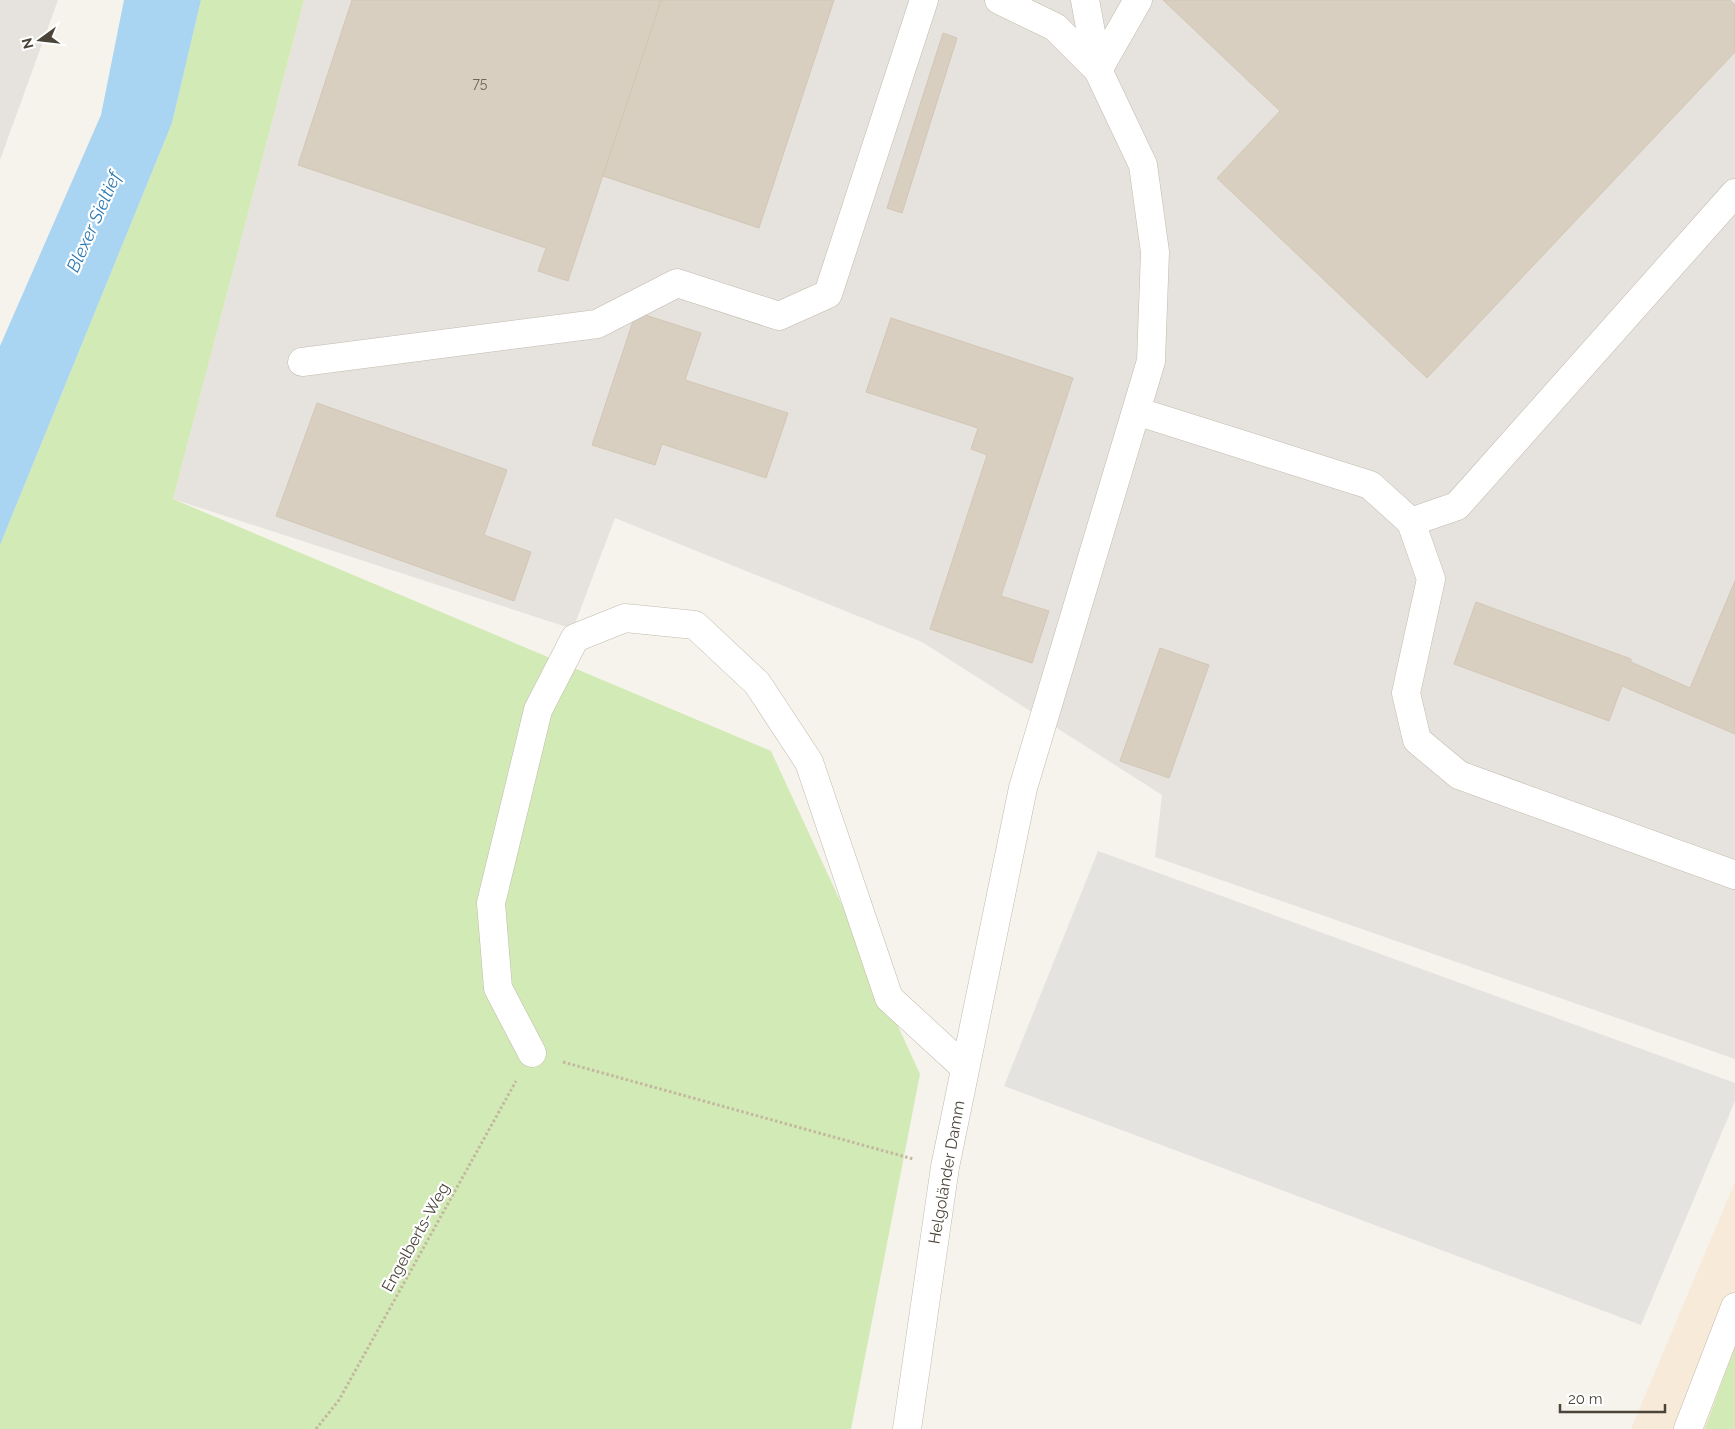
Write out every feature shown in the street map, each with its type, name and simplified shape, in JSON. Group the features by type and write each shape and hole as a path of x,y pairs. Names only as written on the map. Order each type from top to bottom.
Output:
{"street":[{"path":"302,362 597,324 677,283 779,316 828,294 924,0"},
{"path":"999,0 1055,27 1098,70"},
{"path":"1086,0 1098,70"},
{"path":"1098,70 1138,0"},
{"name":"Helgoländer Damm","path":"907,1429 945,1167 964,1067 1023,788 1151,361 1155,252 1142,165 1098,70"},
{"path":"1410,522 1456,506 1735,193"},
{"path":"1136,411 1370,485 1410,522 1431,579 1406,693 1417,740 1459,775 1735,875"},
{"path":"532,1053 498,988 491,903 538,710 575,638 625,618 695,625 757,683 809,762 888,998 964,1067"},
{"path":"1688,1429 1735,1307"}],"path":[{"path":"532,1053 816,1133 945,1167"},
{"name":"Engelberts-Weg","path":"316,1429 339,1400 532,1053"}],"shaded area":[{"path":"0,0 58,0 0,160"},
{"path":"304,0 1735,0 1735,1059 1155,857 1162,795 922,642 615,518 573,629 173,499"},
{"path":"1098,851 1735,1083 1735,1101 1641,1325 1004,1086"},
{"path":"1735,1182 1735,1429 1631,1429"}],"green space":[{"path":"201,0 304,0 173,499 771,751 920,1074 851,1429 0,1429 0,545 172,123"},
{"path":"1735,1346 1735,1429 1705,1429"}],"water":[{"name":"Blexer Sieltief","path":"124,0 201,0 172,123 0,545 0,346 101,115"}],"building":[{"path":"352,0 661,0 568,281 538,271 546,248 298,165"},
{"path":"661,0 834,0 759,228 603,176"},
{"path":"1163,0 1730,0 1735,5 1735,52 1427,378 1217,178 1280,111"},
{"path":"943,33 957,38 902,213 887,208"},
{"path":"636,312 701,333 685,380 788,413 766,478 662,444 655,465 592,445"},
{"path":"891,318 1073,378 1001,596 1049,611 1032,663 930,629 987,455 971,449 978,428 866,392"},
{"path":"317,403 507,470 484,535 531,552 514,601 276,516"},
{"path":"1735,581 1735,734 1622,686 1609,721 1454,664 1476,602 1631,659 1631,662 1690,688"},
{"path":"1160,648 1209,665 1169,778 1120,761"}]}
